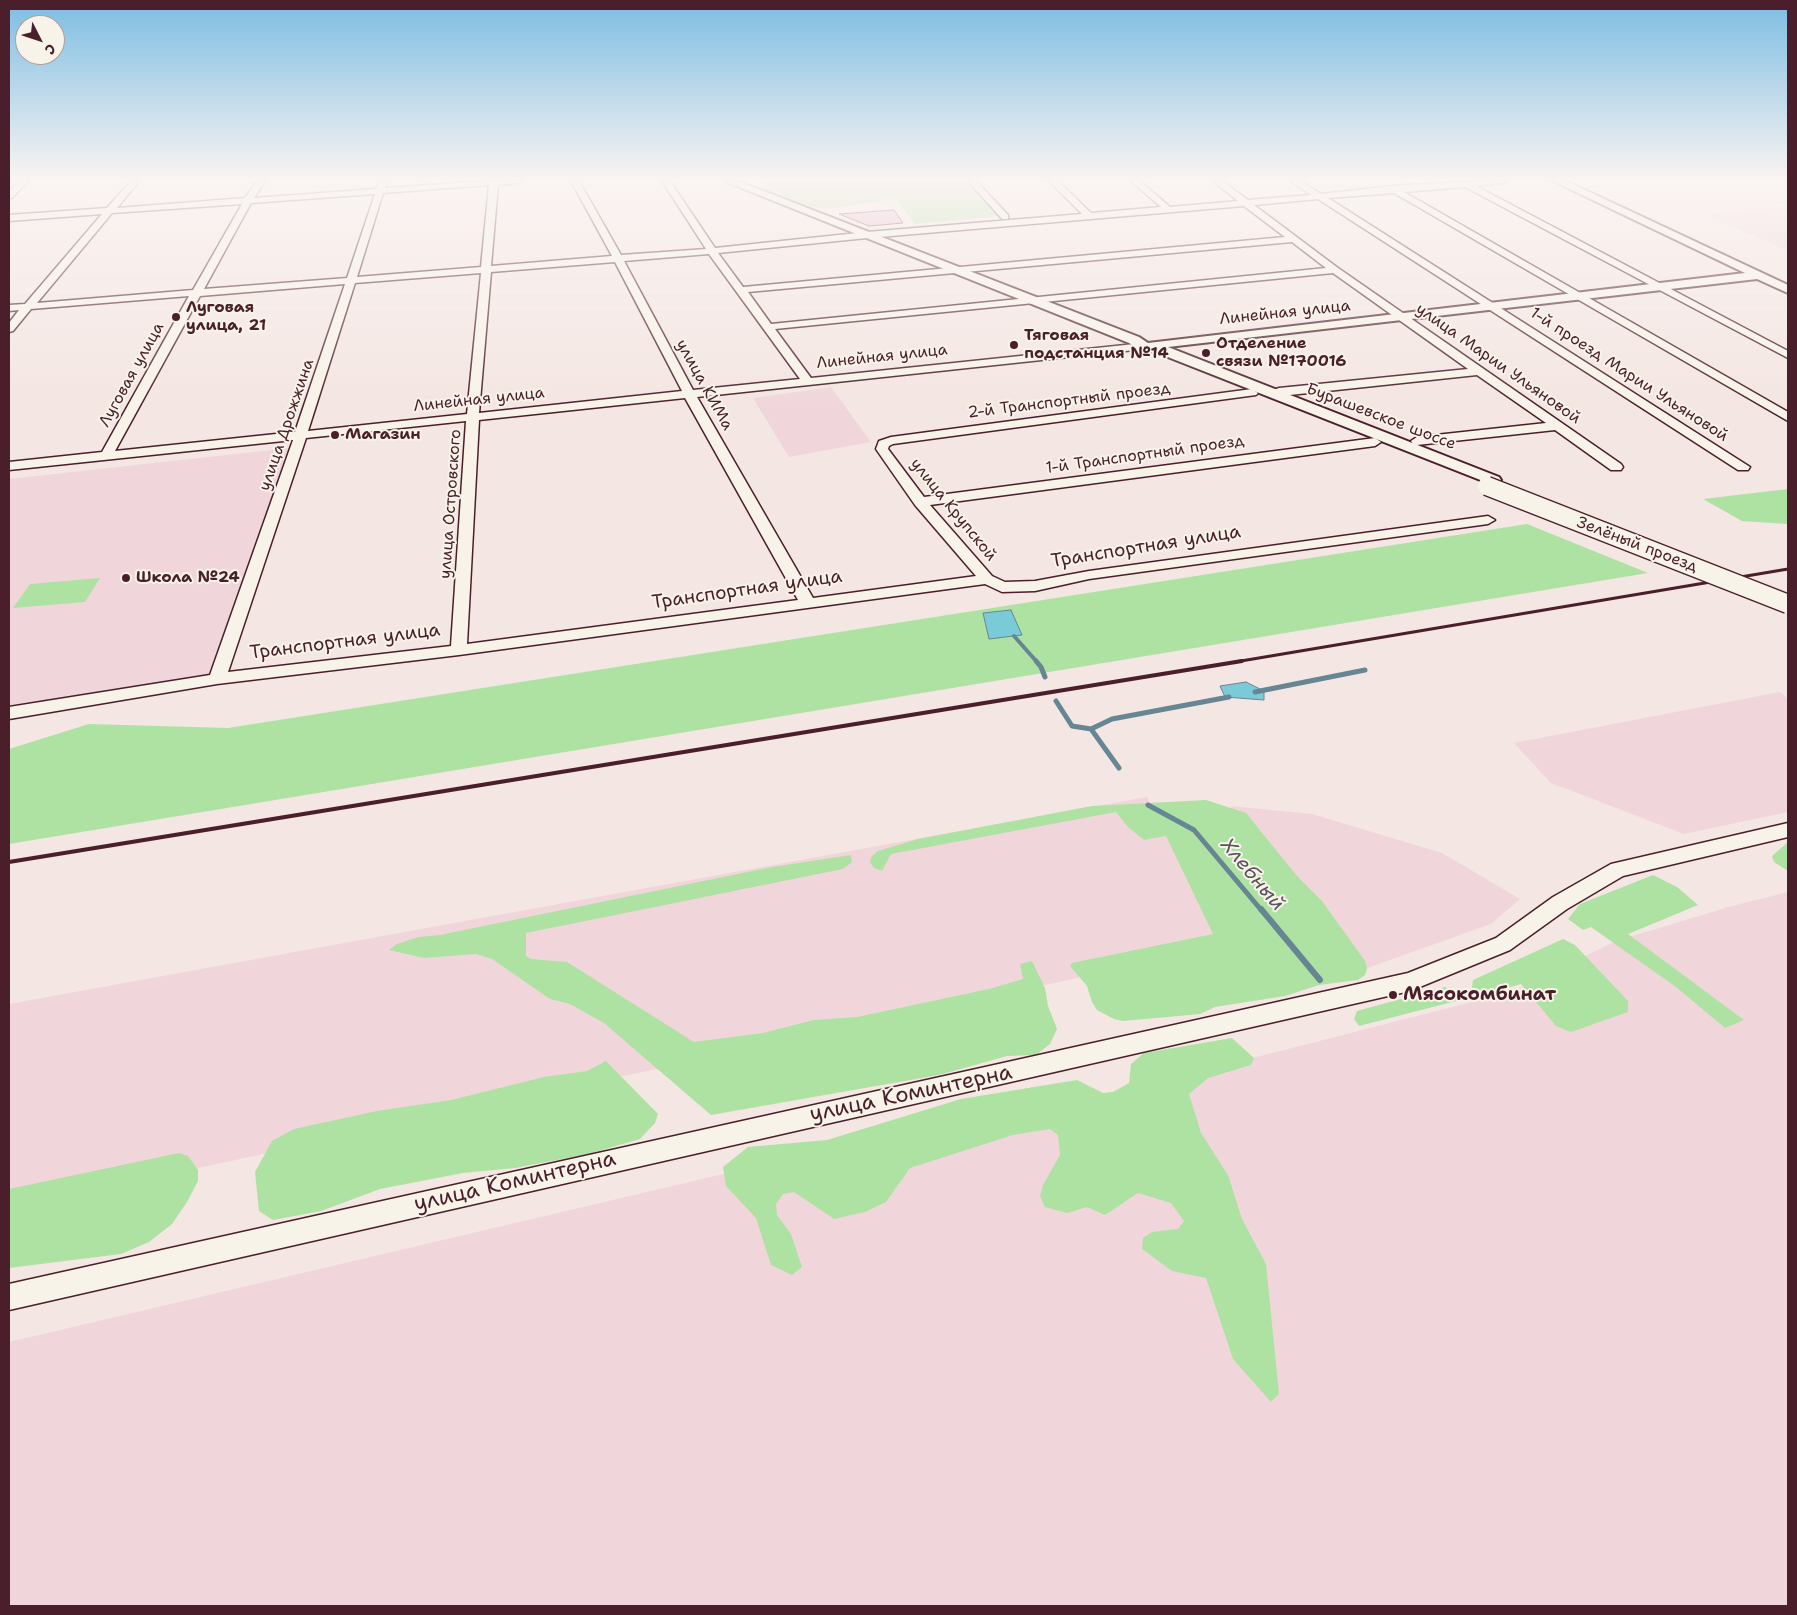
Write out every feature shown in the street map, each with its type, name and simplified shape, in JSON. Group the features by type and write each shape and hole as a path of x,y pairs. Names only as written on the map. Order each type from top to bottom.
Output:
{"main road":[{"name":"Бурашевское шоссе","path":"920,256 1129,338 1144,346 1158,348 1275,394 1490,483"},
{"path":"1718,256 1788,289"},
{"name":"Линейная улица","path":"1144,346 1758,275"},
{"name":"Бурашевское шоссе","path":"1144,346 1150,353 1375,442 1490,483"},
{"name":"Зелёный проезд","path":"1490,483 1788,594"},
{"name":"Зелёный проезд","path":"1490,483 1788,604"}],"street":[{"path":"9,329 71,256"},
{"name":"Луговая улица","path":"106,456 217,256"},
{"name":"улица Дрожжина","path":"217,679 360,256"},
{"name":"улица Островского","path":"459,650 474,417 488,256"},
{"path":"9,308 637,256"},
{"path":"717,256 808,382"},
{"path":"742,290 1103,256"},
{"name":"улица Марии Ульяновой","path":"1316,256 1616,467"},
{"name":"1-й проезд Марии Ульяновой","path":"1413,256 1743,467"},
{"path":"1509,256 1788,417"},
{"path":"1603,256 1788,355"},
{"name":"улица КИМа","path":"618,258 689,394 808,603"},
{"path":"768,327 1035,302 1335,270"},
{"name":"Линейная улица","path":"9,466 1144,346"},
{"path":"1275,394 1279,392 1480,370"},
{"name":"2-й Транспортный проезд","path":"891,441 1252,392"},
{"path":"1417,441 1557,426"},
{"name":"улица Крупской","path":"891,441 884,444 882,449 920,502 987,579"},
{"name":"1-й Транспортный проезд","path":"920,502 1375,442"},
{"name":"Транспортная улица","path":"9,713 217,679 459,650 987,579 1002,587 1036,586 1089,575 1488,520"},
{"name":"улица Коминтерна","path":"9,1297 1410,982 1503,944 1560,903 1618,870 1788,830"}],"shaded area":[{"path":"831,387 871,442 789,457 753,398"},
{"name":"Школа №24","path":"290,448 208,677 9,705 9,479"},
{"path":"1780,692 1788,699 1788,812 1684,834 1551,783 1514,743"},
{"path":"1147,797 1230,945 9,1209 9,1004"},
{"path":"1230,806 1312,814 1442,853 1520,899 1491,924 1356,972"},
{"path":"1788,892 1788,1606 9,1606 9,1342 719,1175 1155,1083 1515,991 1616,941 1732,906"}],"green space":[{"path":"1788,489 1788,524 1742,521 1703,499"},
{"path":"1527,524 1648,573 9,844 9,749 89,724 228,728"},
{"path":"100,578 85,602 13,608 30,584"},
{"path":"1206,800 1246,813 1297,876 1322,901 1365,961 1367,969 1365,975 1358,980 1319,985 1285,996 1215,1007 1200,1014 1123,1021 1114,1019 1097,1010 1092,1002 1087,986 1070,966 1072,963 1213,934 1166,836 1144,840 1128,827 1116,812 891,854 882,871 874,868 870,862 872,856 878,851 918,839 1092,806"},
{"path":"1788,842 1788,871 1774,862 1772,856"},
{"path":"851,855 852,862 843,869 526,933 526,956 531,959 567,962 694,1042 763,1033 814,1020 857,1017 989,989 1023,979 1020,964 1032,961 1045,988 1048,1006 1057,1029 1050,1044 1036,1055 1007,1056 939,1075 711,1115 604,1023 570,1004 550,999 492,959 476,954 424,958 389,950 397,944 419,937 440,935 772,867"},
{"path":"1653,875 1677,887 1698,905 1628,934 1744,1020 1725,1028 1676,987 1591,927 1583,930 1568,919 1580,904"},
{"path":"1563,939 1575,945 1628,1001 1628,1012 1571,1032 1556,1026 1521,984 1480,996 1472,987 1473,980"},
{"path":"1445,987 1454,992 1460,1000 1359,1026 1354,1019 1357,1011"},
{"path":"1232,1038 1254,1058 1251,1065 1208,1078 1189,1094 1201,1133 1228,1175 1242,1219 1266,1264 1279,1394 1271,1402 1233,1359 1206,1278 1172,1271 1142,1249 1143,1238 1152,1232 1178,1229 1184,1221 1171,1203 1138,1193 1105,1215 1087,1207 1067,1213 1045,1207 1040,1196 1043,1185 1060,1155 1058,1135 1050,1129 1013,1135 910,1168 886,1202 865,1212 834,1219 794,1192 783,1194 776,1204 777,1215 791,1234 802,1267 792,1275 771,1265 756,1218 726,1186 723,1167 748,1147 827,1140 961,1099 1077,1080 1103,1093 1113,1092 1129,1083 1131,1064 1144,1053"},
{"path":"606,1061 658,1114 655,1123 640,1139 588,1154 515,1168 463,1173 380,1189 321,1211 273,1220 259,1211 255,1172 272,1141 294,1129 377,1111 451,1100 544,1077 587,1071"},
{"path":"179,1153 188,1156 198,1170 198,1181 172,1224 149,1242 121,1254 9,1268 9,1189"}],"water":[{"path":"1011,610 1022,635 989,639 983,613"},
{"path":"1246,682 1264,691 1264,700 1225,697 1220,686"}],"waterway":[{"name":"Хлебный","path":"1014,636 1037,662"},
{"name":"Хлебный","path":"1036,661 1045,677"},
{"path":"1255,692 1365,670"},
{"path":"1091,729 1112,719 1229,697"},
{"name":"Хлебный","path":"1056,701 1072,726 1091,729"},
{"name":"Хлебный","path":"1091,729 1119,768"},
{"name":"Хлебный","path":"1148,805 1194,830 1262,911"},
{"name":"Хлебный","path":"1261,909 1320,980"}],"railway":[{"path":"1235,662 1788,569"},
{"path":"9,862 1242,661"}],"place":[{"name":"Луговая улица, 21","path":"176,317"},
{"name":"Тяговая подстанция №14","path":"1014,345"},
{"name":"Отделение связи №170016","path":"1206,353"},
{"name":"Магазин","path":"335,435"},
{"name":"Школа №24","path":"126,578"},
{"name":"Мясокомбинат","path":"1393,995"}]}
